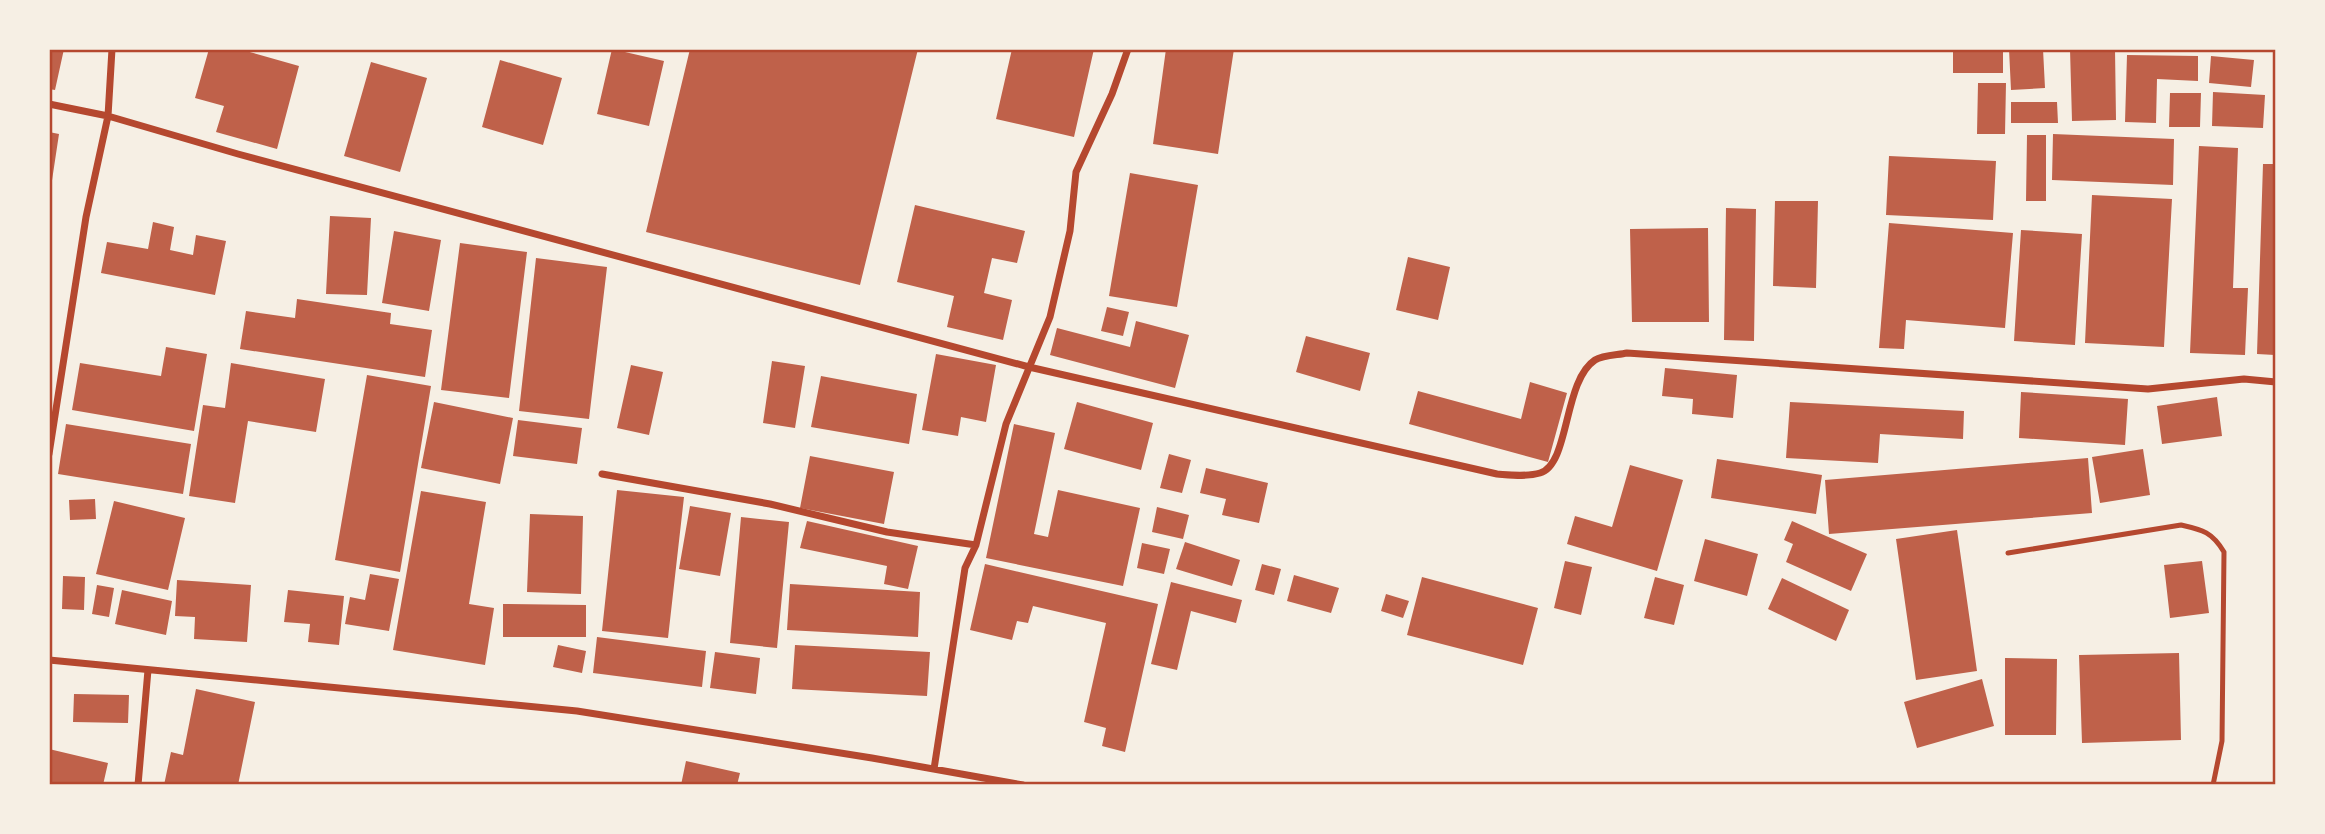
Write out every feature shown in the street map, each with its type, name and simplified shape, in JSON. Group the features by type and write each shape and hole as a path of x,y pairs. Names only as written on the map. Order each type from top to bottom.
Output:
{"street":[{"path":"49,454 86,217 108,116 112,49"},
{"path":"934,769 965,568 976,545 1006,424 1053,304 1070,231 1076,172 1112,94 1128,49"},
{"path":"49,104 108,116 238,154 1029,367 1497,474 1524,475 1543,472 1556,460 1578,381 1596,359 1627,354 2148,389 2244,379 2276,382"},
{"path":"602,474 770,504 887,532 976,545"},
{"path":"49,660 577,711 1023,785"},
{"path":"138,785 148,670"}],"lane":[{"path":"2008,553 2180,525 2200,529 2215,538 2224,552 2222,741 2213,785"}],"building":[{"path":"49,49 64,49 55,90 49,89"},
{"path":"209,49 239,49 299,66 277,149 216,132 224,106 195,98"},
{"path":"612,49 664,61 649,126 597,114"},
{"path":"690,49 918,49 860,285 646,232"},
{"path":"1012,49 1094,49 1074,137 996,119"},
{"path":"1166,49 1234,49 1218,154 1153,144"},
{"path":"1953,49 2003,49 2003,73 1953,73"},
{"path":"2009,49 2043,49 2045,88 2011,90"},
{"path":"2070,49 2115,49 2116,120 2072,121"},
{"path":"2127,55 2198,56 2198,81 2157,79 2156,123 2125,122"},
{"path":"2211,56 2254,60 2251,87 2209,83"},
{"path":"500,60 562,78 543,145 482,127"},
{"path":"371,62 427,78 400,172 344,156"},
{"path":"1978,83 2006,83 2005,134 1977,134"},
{"path":"2213,92 2265,95 2263,128 2212,126"},
{"path":"2170,93 2201,93 2200,127 2169,127"},
{"path":"2011,102 2057,102 2058,123 2011,123"},
{"path":"49,132 59,134 51,187 49,187"},
{"path":"2053,134 2174,139 2173,185 2052,180"},
{"path":"2027,135 2046,135 2046,201 2026,201"},
{"path":"2199,146 2238,148 2233,288 2248,288 2245,355 2190,353"},
{"path":"1889,156 1996,161 1993,220 1886,215"},
{"path":"2263,164 2276,164 2275,355 2257,354"},
{"path":"1130,173 1198,185 1177,307 1109,296"},
{"path":"2092,195 2172,199 2164,347 2085,343"},
{"path":"1775,201 1818,201 1816,288 1773,286"},
{"path":"915,205 1025,231 1017,263 992,258 984,293 1012,300 1003,340 947,327 954,296 897,282"},
{"path":"1726,208 1756,209 1754,341 1724,340"},
{"path":"330,216 371,218 367,295 326,294"},
{"path":"153,222 174,227 170,250 193,255 196,235 226,241 215,295 101,273 107,242 148,249"},
{"path":"1889,223 2013,233 2005,328 1906,320 1904,349 1879,348"},
{"path":"1708,228 1709,322 1632,322 1630,229"},
{"path":"2021,230 2082,234 2075,345 2014,341"},
{"path":"394,231 441,240 429,311 382,303"},
{"path":"460,243 527,252 509,398 441,390"},
{"path":"1408,257 1450,267 1438,320 1396,310"},
{"path":"536,258 607,267 589,419 519,411"},
{"path":"297,299 391,313 390,324 432,330 425,377 240,349 246,311 295,318"},
{"path":"1107,307 1129,312 1123,336 1101,331"},
{"path":"1136,321 1189,335 1175,388 1050,355 1057,328 1130,347"},
{"path":"1306,336 1370,353 1360,391 1296,372"},
{"path":"166,347 207,354 194,431 72,410 80,363 161,376"},
{"path":"936,354 996,365 986,422 961,417 958,436 922,430"},
{"path":"772,361 805,366 795,428 763,423"},
{"path":"231,363 325,379 316,432 248,421 235,503 189,496 203,405 225,408"},
{"path":"631,365 663,372 649,435 617,428"},
{"path":"1665,368 1737,375 1733,418 1692,414 1693,399 1662,396"},
{"path":"367,375 431,386 400,572 335,560"},
{"path":"821,376 917,394 909,444 811,427"},
{"path":"1530,382 1567,393 1548,462 1409,424 1418,391 1521,419"},
{"path":"2021,392 2128,399 2125,445 2019,438"},
{"path":"2217,397 2222,436 2162,444 2157,406"},
{"path":"434,402 513,418 500,484 421,468"},
{"path":"1077,402 1153,423 1141,470 1064,449"},
{"path":"1790,402 1964,411 1963,439 1880,434 1878,463 1786,458"},
{"path":"518,420 582,428 577,464 513,456"},
{"path":"66,424 191,444 183,494 58,474"},
{"path":"1014,424 1055,433 1034,534 1048,537 1058,490 1140,508 1123,586 986,558"},
{"path":"2143,449 2150,495 2100,503 2092,457"},
{"path":"1169,454 1191,460 1182,493 1160,488"},
{"path":"810,456 894,472 884,524 800,508"},
{"path":"2088,458 2092,513 1829,534 1825,480"},
{"path":"1717,459 1822,475 1816,514 1711,498"},
{"path":"1630,465 1683,480 1657,571 1567,544 1575,516 1612,527"},
{"path":"1206,468 1268,483 1259,523 1222,515 1226,499 1200,493"},
{"path":"617,490 684,497 668,638 602,631"},
{"path":"421,491 486,502 469,604 494,608 485,665 393,650"},
{"path":"95,499 96,519 70,520 69,500"},
{"path":"114,501 185,518 168,590 96,574"},
{"path":"690,506 731,513 720,576 679,569"},
{"path":"1157,507 1189,515 1183,539 1152,532"},
{"path":"530,514 583,516 581,594 527,592"},
{"path":"741,517 789,522 777,648 730,643"},
{"path":"807,521 918,546 908,589 884,584 887,566 800,548"},
{"path":"1792,521 1867,554 1851,591 1786,562 1793,544 1784,540"},
{"path":"1957,530 1977,671 1916,680 1896,539"},
{"path":"1705,539 1758,554 1747,596 1694,581"},
{"path":"1185,542 1240,560 1232,586 1176,569"},
{"path":"1142,543 1170,549 1164,574 1137,568"},
{"path":"1565,561 1592,567 1581,615 1554,608"},
{"path":"2202,561 2209,613 2170,618 2164,565"},
{"path":"985,564 1158,604 1125,752 1102,746 1106,728 1084,722 1106,623 1033,606 1028,623 1017,621 1012,640 970,630"},
{"path":"1262,564 1281,569 1274,595 1255,590"},
{"path":"370,574 399,579 389,631 345,624 350,597 365,600"},
{"path":"1294,575 1339,588 1331,613 1287,601"},
{"path":"63,576 85,577 84,610 62,609"},
{"path":"1422,577 1538,608 1523,665 1407,635"},
{"path":"1655,577 1684,585 1674,625 1644,618"},
{"path":"1782,578 1849,610 1836,641 1768,609"},
{"path":"177,580 251,585 247,642 194,639 195,617 175,616"},
{"path":"1171,582 1242,600 1236,623 1191,611 1177,670 1151,664"},
{"path":"790,584 920,592 918,637 787,630"},
{"path":"97,585 114,588 109,617 92,614"},
{"path":"122,590 172,601 166,635 115,624"},
{"path":"288,590 344,596 339,645 308,642 310,624 284,622"},
{"path":"1386,594 1409,601 1403,618 1381,611"},
{"path":"503,604 586,605 586,637 503,637"},
{"path":"597,637 706,651 702,687 593,673"},
{"path":"558,645 586,651 582,673 553,667"},
{"path":"795,645 930,652 927,696 792,689"},
{"path":"715,652 760,658 756,694 710,688"},
{"path":"2179,653 2181,740 2082,743 2079,655"},
{"path":"2005,658 2057,659 2056,735 2005,735"},
{"path":"1982,679 1994,726 1917,748 1904,702"},
{"path":"196,689 255,702 238,785 164,785 171,752 183,755"},
{"path":"74,694 129,695 128,723 73,722"},
{"path":"49,749 108,763 103,785 49,785"},
{"path":"686,761 740,773 737,785 681,785"}]}
